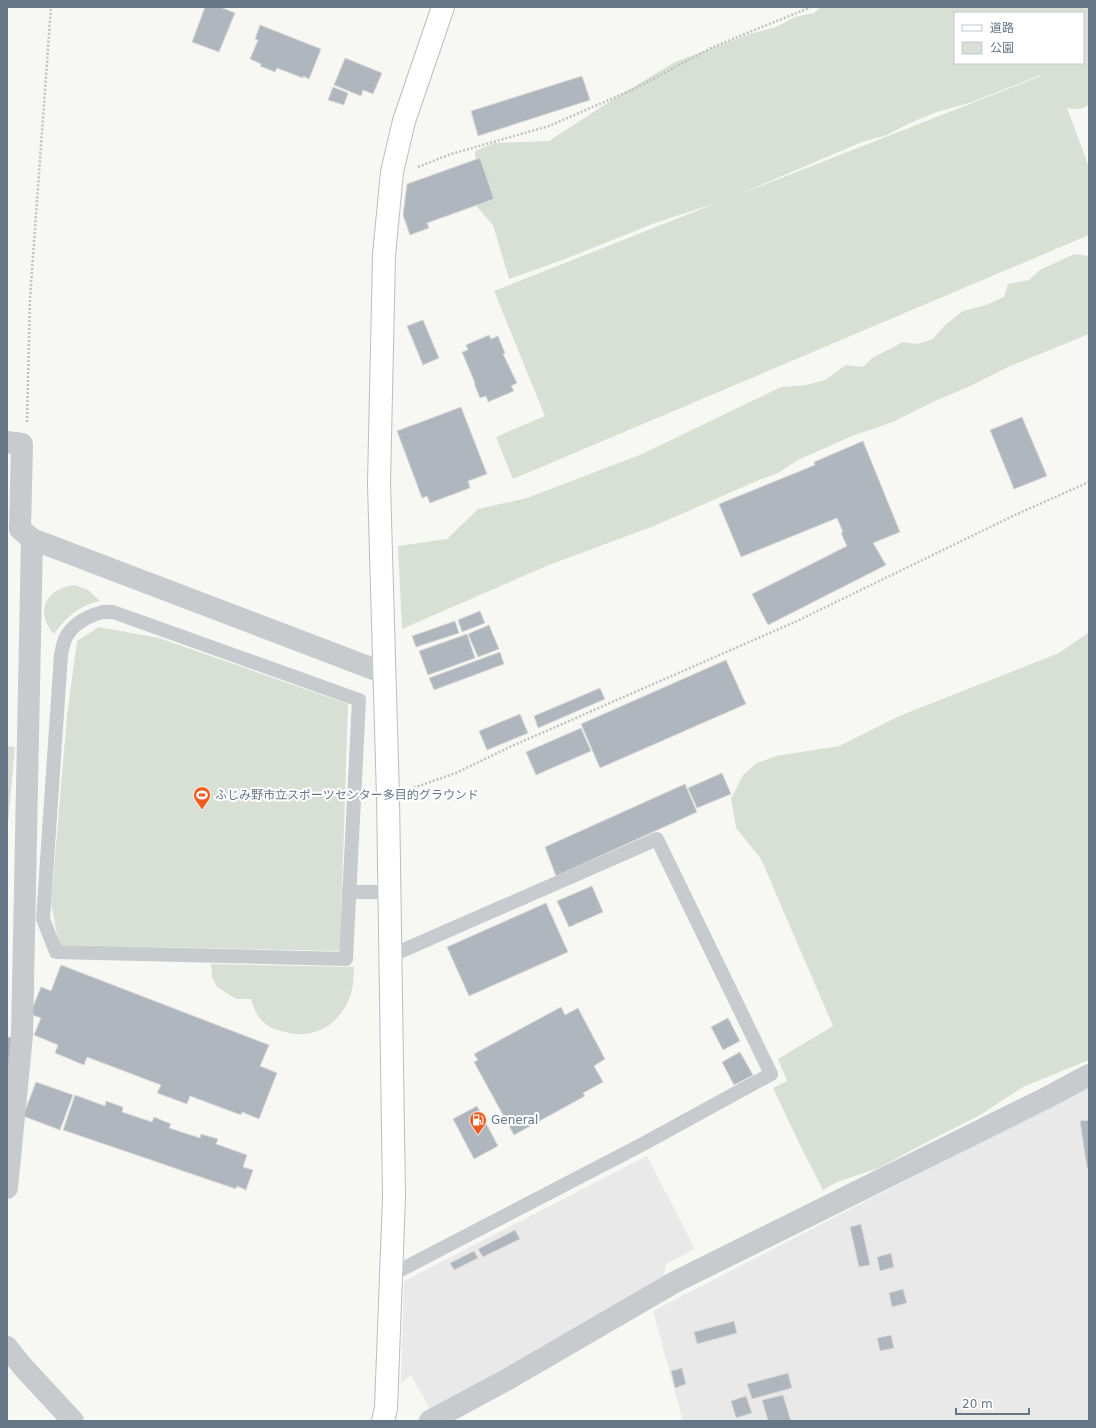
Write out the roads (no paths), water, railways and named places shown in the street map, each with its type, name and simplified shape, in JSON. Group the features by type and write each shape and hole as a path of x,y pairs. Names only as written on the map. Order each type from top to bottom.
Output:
{"street":[{"path":"383,1421 386,1408 394,1197 388,797 379,484 384,255 392,172 404,121 443,7"},
{"path":"15,443 20,529 32,539 384,673"},
{"path":"7,1188 22,1035 32,539"},
{"path":"430,1421 508,1379 675,1282 1089,1075"},
{"path":"7,1347 73,1421"}],"lane":[{"path":"103,612 113,612 359,700 349,892 346,959 56,952 43,919 61,655 65,639 74,627 88,616 103,612"},
{"path":"390,956 657,839 771,1074 643,1144 391,1275"},
{"path":"349,892 389,892"}],"place":[{"name":"ふじみ野市⽴スポーツセンター多⽬的グラウンド","path":"202,810"},
{"name":"General","path":"478,1135"}]}
